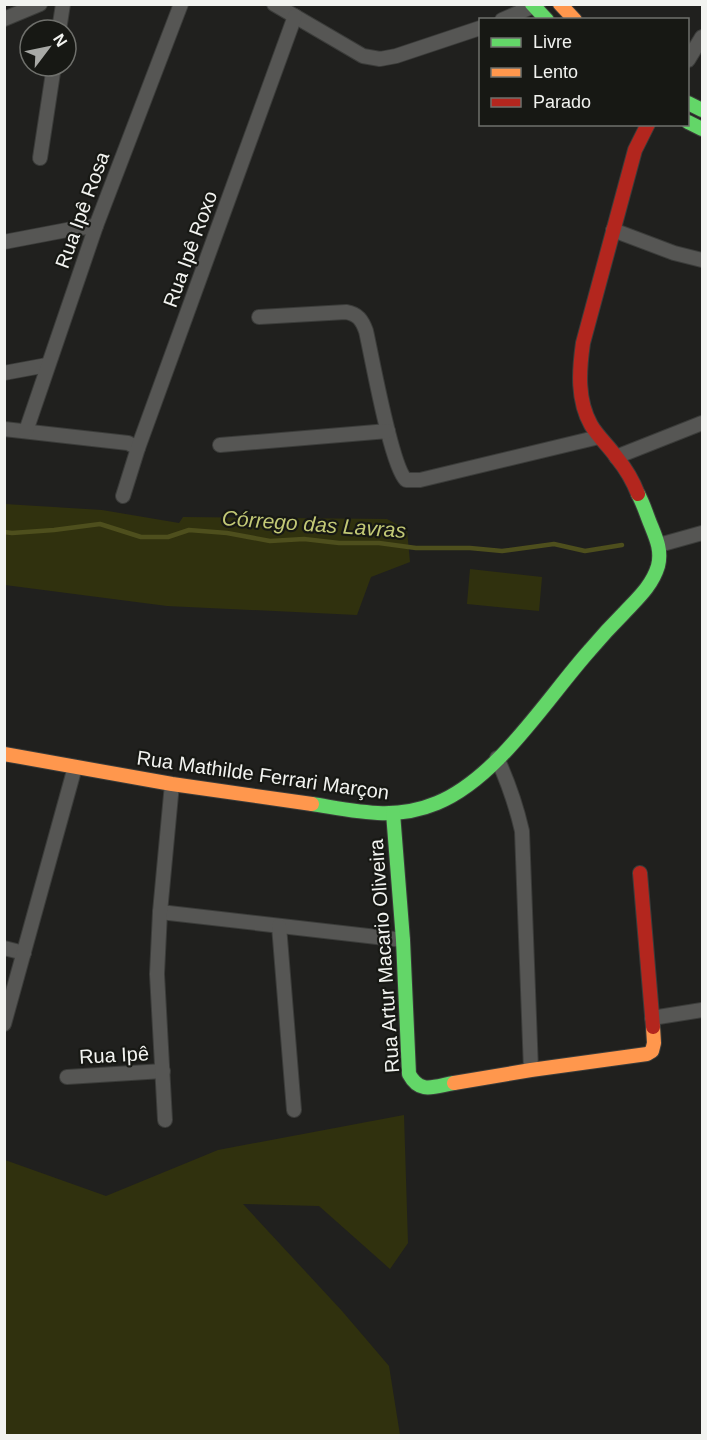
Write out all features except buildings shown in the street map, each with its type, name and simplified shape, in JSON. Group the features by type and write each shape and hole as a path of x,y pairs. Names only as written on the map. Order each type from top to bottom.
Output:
{"street":[{"path":"4,19 40,4"},
{"name":"Rua Ipê Rosa","path":"26,431 96,226 181,4"},
{"path":"274,4 363,56 380,59 396,56 479,28"},
{"path":"506,18 534,5 545,18"},
{"name":"Rua Ipê Roxo","path":"123,496 138,448 295,16"},
{"path":"689,57 702,37"},
{"path":"40,158 52,78"},
{"name":"Rua Mathilde Ferrari Marçon","path":"4,754 172,784 378,814 428,807 453,795 480,775 511,745 585,655 648,588 656,576 659,545 640,494 616,457 599,437 589,419 582,401 579,374 583,343 634,150 647,126"},
{"path":"4,242 96,226"},
{"path":"613,230 674,253 702,260"},
{"path":"259,317 346,312 357,315 364,324 388,431 401,474 406,480 432,478 599,437"},
{"path":"4,373 47,365"},
{"path":"616,457 702,423"},
{"path":"4,429 128,443 138,448"},
{"path":"220,445 388,431"},
{"path":"659,545 702,533"},
{"path":"497,758 509,783 522,831 531,1070 647,1054 652,1051 654,1043 640,873"},
{"path":"4,1024 75,767"},
{"path":"165,1120 158,974 160,912 172,784"},
{"name":"Rua Artur Macario Oliveira","path":"393,813 403,940 409,1074 413,1082 424,1089 531,1070"},
{"path":"160,912 403,940"},
{"path":"279,926 294,1110"},
{"path":"4,948 24,953"},
{"path":"652,1018 702,1010"},
{"name":"Rua Ipê","path":"68,1077 163,1071"}],"shaded area":[{"path":"5,504 102,510 179,523 183,517 387,519 407,530 410,562 371,577 357,615 167,606 5,585"},
{"path":"470,569 542,577 539,611 467,604"},
{"path":"404,1115 408,1243 390,1269 319,1206 243,1204 342,1311 389,1366 400,1435 5,1435 5,1160 106,1196 218,1150"}],"waterway":[{"name":"Córrego das Lavras","path":"4,532 54,530 100,524 141,537 168,537 189,530 227,533 270,541 304,539 339,543 379,543 416,548 470,548 502,551 554,544 585,551 622,545"}],"traffic: fast":[{"path":"532,4 545,18"},
{"path":"689,104 702,110"},
{"path":"689,122 702,129"},
{"path":"312,804 375,813 406,812 437,803 459,791 501,756 652,580 658,566 659,549 638,494"},
{"path":"393,813 403,940 409,1074 413,1081 423,1087 454,1083"}],"traffic: slow":[{"path":"560,4 573,18"},
{"path":"4,754 172,784 312,804"},
{"path":"454,1083 647,1054 652,1051 654,1043 653,1027"}],"traffic: jam":[{"path":"638,494 623,466 597,434 586,415 581,395 580,375 583,343 635,150 647,126"},
{"path":"640,873 653,1027"}]}
